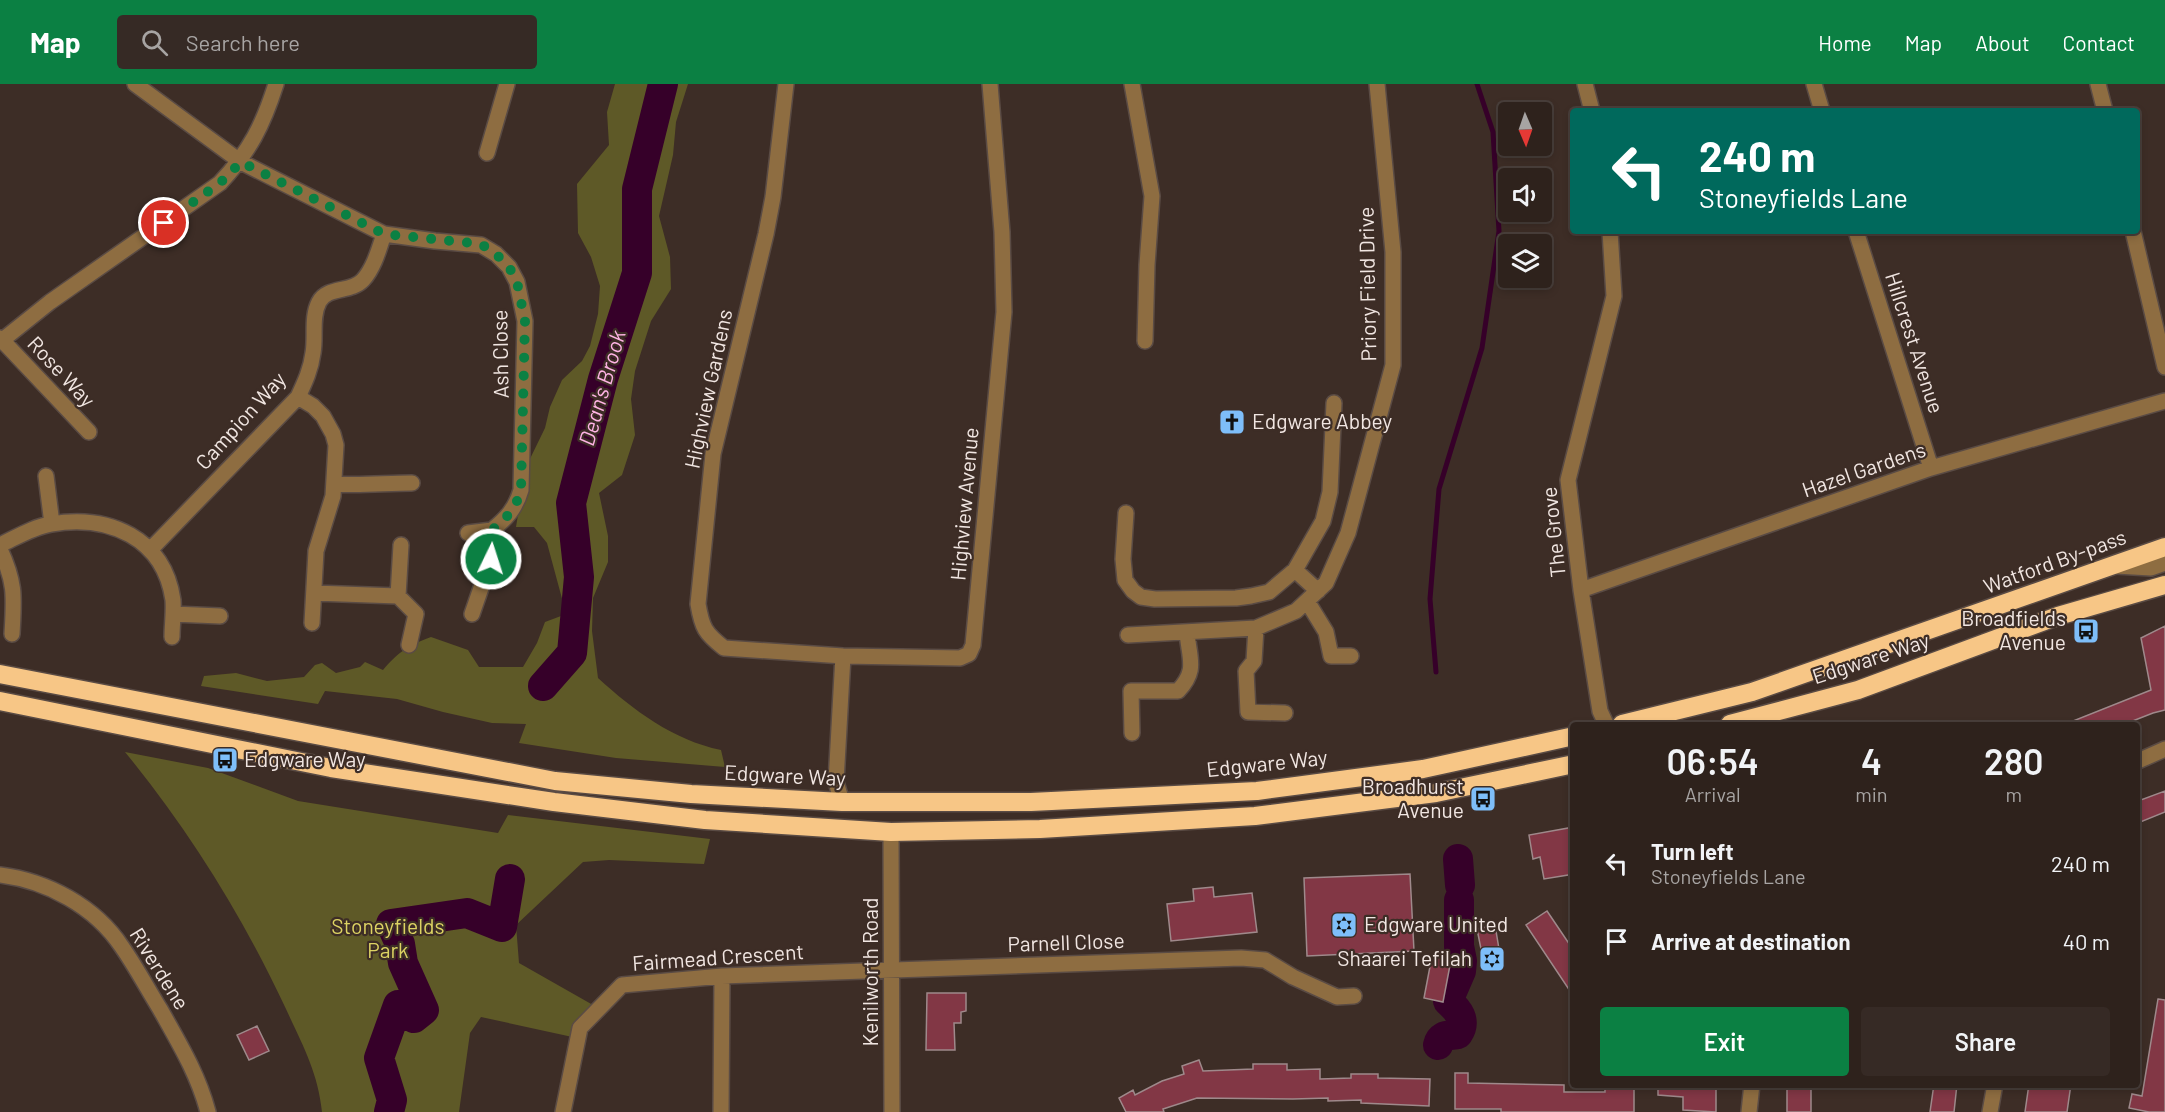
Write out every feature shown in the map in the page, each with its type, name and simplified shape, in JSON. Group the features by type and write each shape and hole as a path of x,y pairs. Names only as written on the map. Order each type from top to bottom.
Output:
{"highway":[{"name":"Watford By-pass","path":"1925,632 2165,547"},
{"name":"Edgware Way","path":"1738,722 1858,690 2058,616 2165,585"},
{"name":"Edgware Way","path":"1630,722 1752,692 1925,632"},
{"name":"Edgware Way","path":"0,674 555,781 691,794 842,802 1031,802 1257,790 1423,769 1570,737"},
{"path":"0,701 331,768 554,802 705,820 891,832 1040,829 1256,816 1436,794 1570,765"}],"street":[{"name":"Ash Close","path":"135,84 241,162 384,234 481,244 509,267 517,282 525,321 521,490 518,502 510,514 492,530"},
{"path":"1,340 50,302 220,183 241,162 265,118 276,84"},
{"path":"487,153 507,84"},
{"name":"Highview Gardens","path":"786,84 773,197 766,234 713,454 698,604 702,626 710,638 724,648 843,656"},
{"name":"Highview Avenue","path":"843,656 960,658 969,654 973,645 1004,312 1002,232 990,84"},
{"path":"1131,84 1152,196 1145,341"},
{"name":"Priory Field Drive","path":"1128,635 1256,628 1296,611 1326,583 1348,533 1393,365 1392,252 1377,84"},
{"path":"1585,84 1591,108"},
{"path":"1814,84 1821,108"},
{"path":"2098,84 2104,108"},
{"name":"Campion Way","path":"151,549 298,397 308,375 313,353 315,314 319,300 330,292 351,288 362,282 371,268 384,234"},
{"name":"The Grove","path":"1605,722 1600,711 1581,590 1568,480 1614,296 1610,234"},
{"name":"Hillcrest Avenue","path":"1857,234 1931,468"},
{"path":"2134,234 2165,367"},
{"name":"Rose Way","path":"1,340 89,432"},
{"path":"298,397 323,416 336,445 333,496 316,551 312,623"},
{"name":"Hazel Gardens","path":"1581,590 1931,468 2165,401"},
{"path":"1126,513 1125,580 1141,597 1155,599 1225,598 1269,592 1295,570 1323,521 1330,492 1334,403"},
{"path":"46,476 52,524"},
{"path":"334,484 356,486 375,482 412,483"},
{"path":"12,634 14,588 0,547 38,528 52,524 95,523 125,531 151,549 162,568 173,601 172,637"},
{"path":"468,533 492,530 491,559 472,614"},
{"path":"398,596 401,545"},
{"path":"2113,566 2151,567 2165,563"},
{"path":"1295,570 1313,596 1326,632 1331,656 1351,656"},
{"path":"314,593 398,596 416,614 409,645"},
{"path":"172,614 220,616"},
{"path":"1256,628 1254,661 1246,671 1248,712 1285,712"},
{"path":"1132,733 1131,691 1178,691 1188,681 1192,668 1187,632"},
{"path":"842,802 836,782 843,656"},
{"path":"2140,760 2165,749"},
{"name":"Kenilworth Road","path":"891,832 892,1112"},
{"name":"Riverdene","path":"0,875 32,881 58,891 102,923 121,945 188,1057 201,1087 208,1112"},
{"name":"Parnell Close","path":"891,969 1241,958 1264,960 1337,997 1354,996"},
{"name":"Fairmead Crescent","path":"563,1112 580,1028 622,985 722,976 891,969"},
{"path":"721,1112 722,976"},
{"path":"1749,1112 1752,1088"},
{"path":"1990,1112 1994,1088"}],"green space":[{"path":"615,84 688,84 676,122 673,155 659,216 670,257 671,289 651,321 635,371 631,399 635,435 622,475 599,493 608,536 608,562 593,598 592,631 598,678 625,701 670,731 686,739 721,750 725,767 616,758 519,743 526,724 492,723 397,699 325,691 318,704 201,686 204,676 236,673 267,681 304,677 315,665 322,663 336,673 360,667 365,662 383,670 404,650 431,637 468,650 479,667 523,667 537,643 545,622 561,616 564,606 547,543 534,527 516,527 526,467 545,428 550,407 562,380 582,361 590,346 598,314 600,286 591,257 578,233 577,184 609,145 607,112"},
{"name":"Stoneyfields Park","path":"125,752 208,768 298,801 498,833 508,815 710,839 704,864 609,860 583,862 516,925 519,963 600,1009 577,1038 481,1017 470,1033 459,1112 322,1112 317,1084 308,1059 252,941 193,843"}],"building":[{"path":"2165,626 2165,710 2130,722 2071,722 2151,690 2141,638"},
{"path":"2165,791 2165,812 2140,822 2140,800"},
{"path":"1570,828 1570,875 1544,879 1540,857 1533,859 1529,835"},
{"path":"1410,874 1414,951 1307,956 1304,878"},
{"path":"1213,887 1214,897 1252,893 1257,932 1171,941 1167,904 1194,901 1193,889"},
{"path":"1547,911 1570,945 1570,991 1526,925"},
{"path":"1495,925 1501,961 1484,964 1477,929"},
{"path":"1432,956 1451,960 1443,1002 1424,998"},
{"path":"927,993 966,993 966,1011 961,1012 961,1023 954,1023 955,1050 926,1050"},
{"path":"2158,999 2165,1000 2165,1112 2149,1112 2129,1108 2132,1094 2142,1096"},
{"path":"257,1026 269,1051 249,1060 237,1035"},
{"path":"1199,1060 1203,1071 1253,1069 1253,1064 1287,1064 1287,1070 1320,1069 1320,1079 1351,1078 1351,1074 1378,1074 1378,1078 1430,1079 1429,1106 1361,1103 1361,1100 1328,1101 1328,1098 1197,1098 1163,1109 1164,1112 1126,1112 1119,1098 1133,1090 1135,1095 1162,1081 1184,1074 1182,1066"},
{"path":"1455,1073 1468,1073 1468,1083 1564,1085 1564,1092 1605,1092 1605,1088 1634,1088 1634,1112 1501,1112 1501,1109 1455,1109"},
{"path":"1658,1088 1716,1088 1716,1112 1683,1110 1683,1097 1658,1095"},
{"path":"1787,1088 1811,1088 1811,1112 1787,1112"},
{"path":"1933,1088 1957,1088 1954,1112 1930,1112"},
{"path":"2028,1088 2070,1088 2067,1112 2025,1112"}],"waterway":[{"name":"Dean's Brook","path":"543,686 572,653 579,577 571,503 603,379 637,273 637,189 663,84"},
{"path":"1436,672 1430,599 1439,489 1482,348 1499,231 1493,132 1477,84"},
{"path":"1458,859 1460,885"},
{"name":"Dean's Brook","path":"389,1112 392,1100 379,1058 398,1005 414,1018 424,1010 403,963 400,944 391,924 467,913 502,927 510,879"},
{"path":"1438,1045 1443,1037 1458,1034 1462,1024 1458,1012 1448,1001 1461,971 1459,900"}],"place":[{"name":"Edgware Abbey","path":"1232,422"},
{"name":"Broadfields Avenue","path":"2086,631"},
{"name":"Edgware Way","path":"225,760"},
{"name":"Broadhurst Avenue","path":"1483,799"},
{"name":"Edgware United","path":"1344,925"},
{"name":"Shaarei Tefilah","path":"1492,959"}],"route":[{"path":"164,223 220,183 241,162 384,234 481,244 509,267 517,282 525,321 521,490 518,502 510,514 492,530 491,559"}]}
